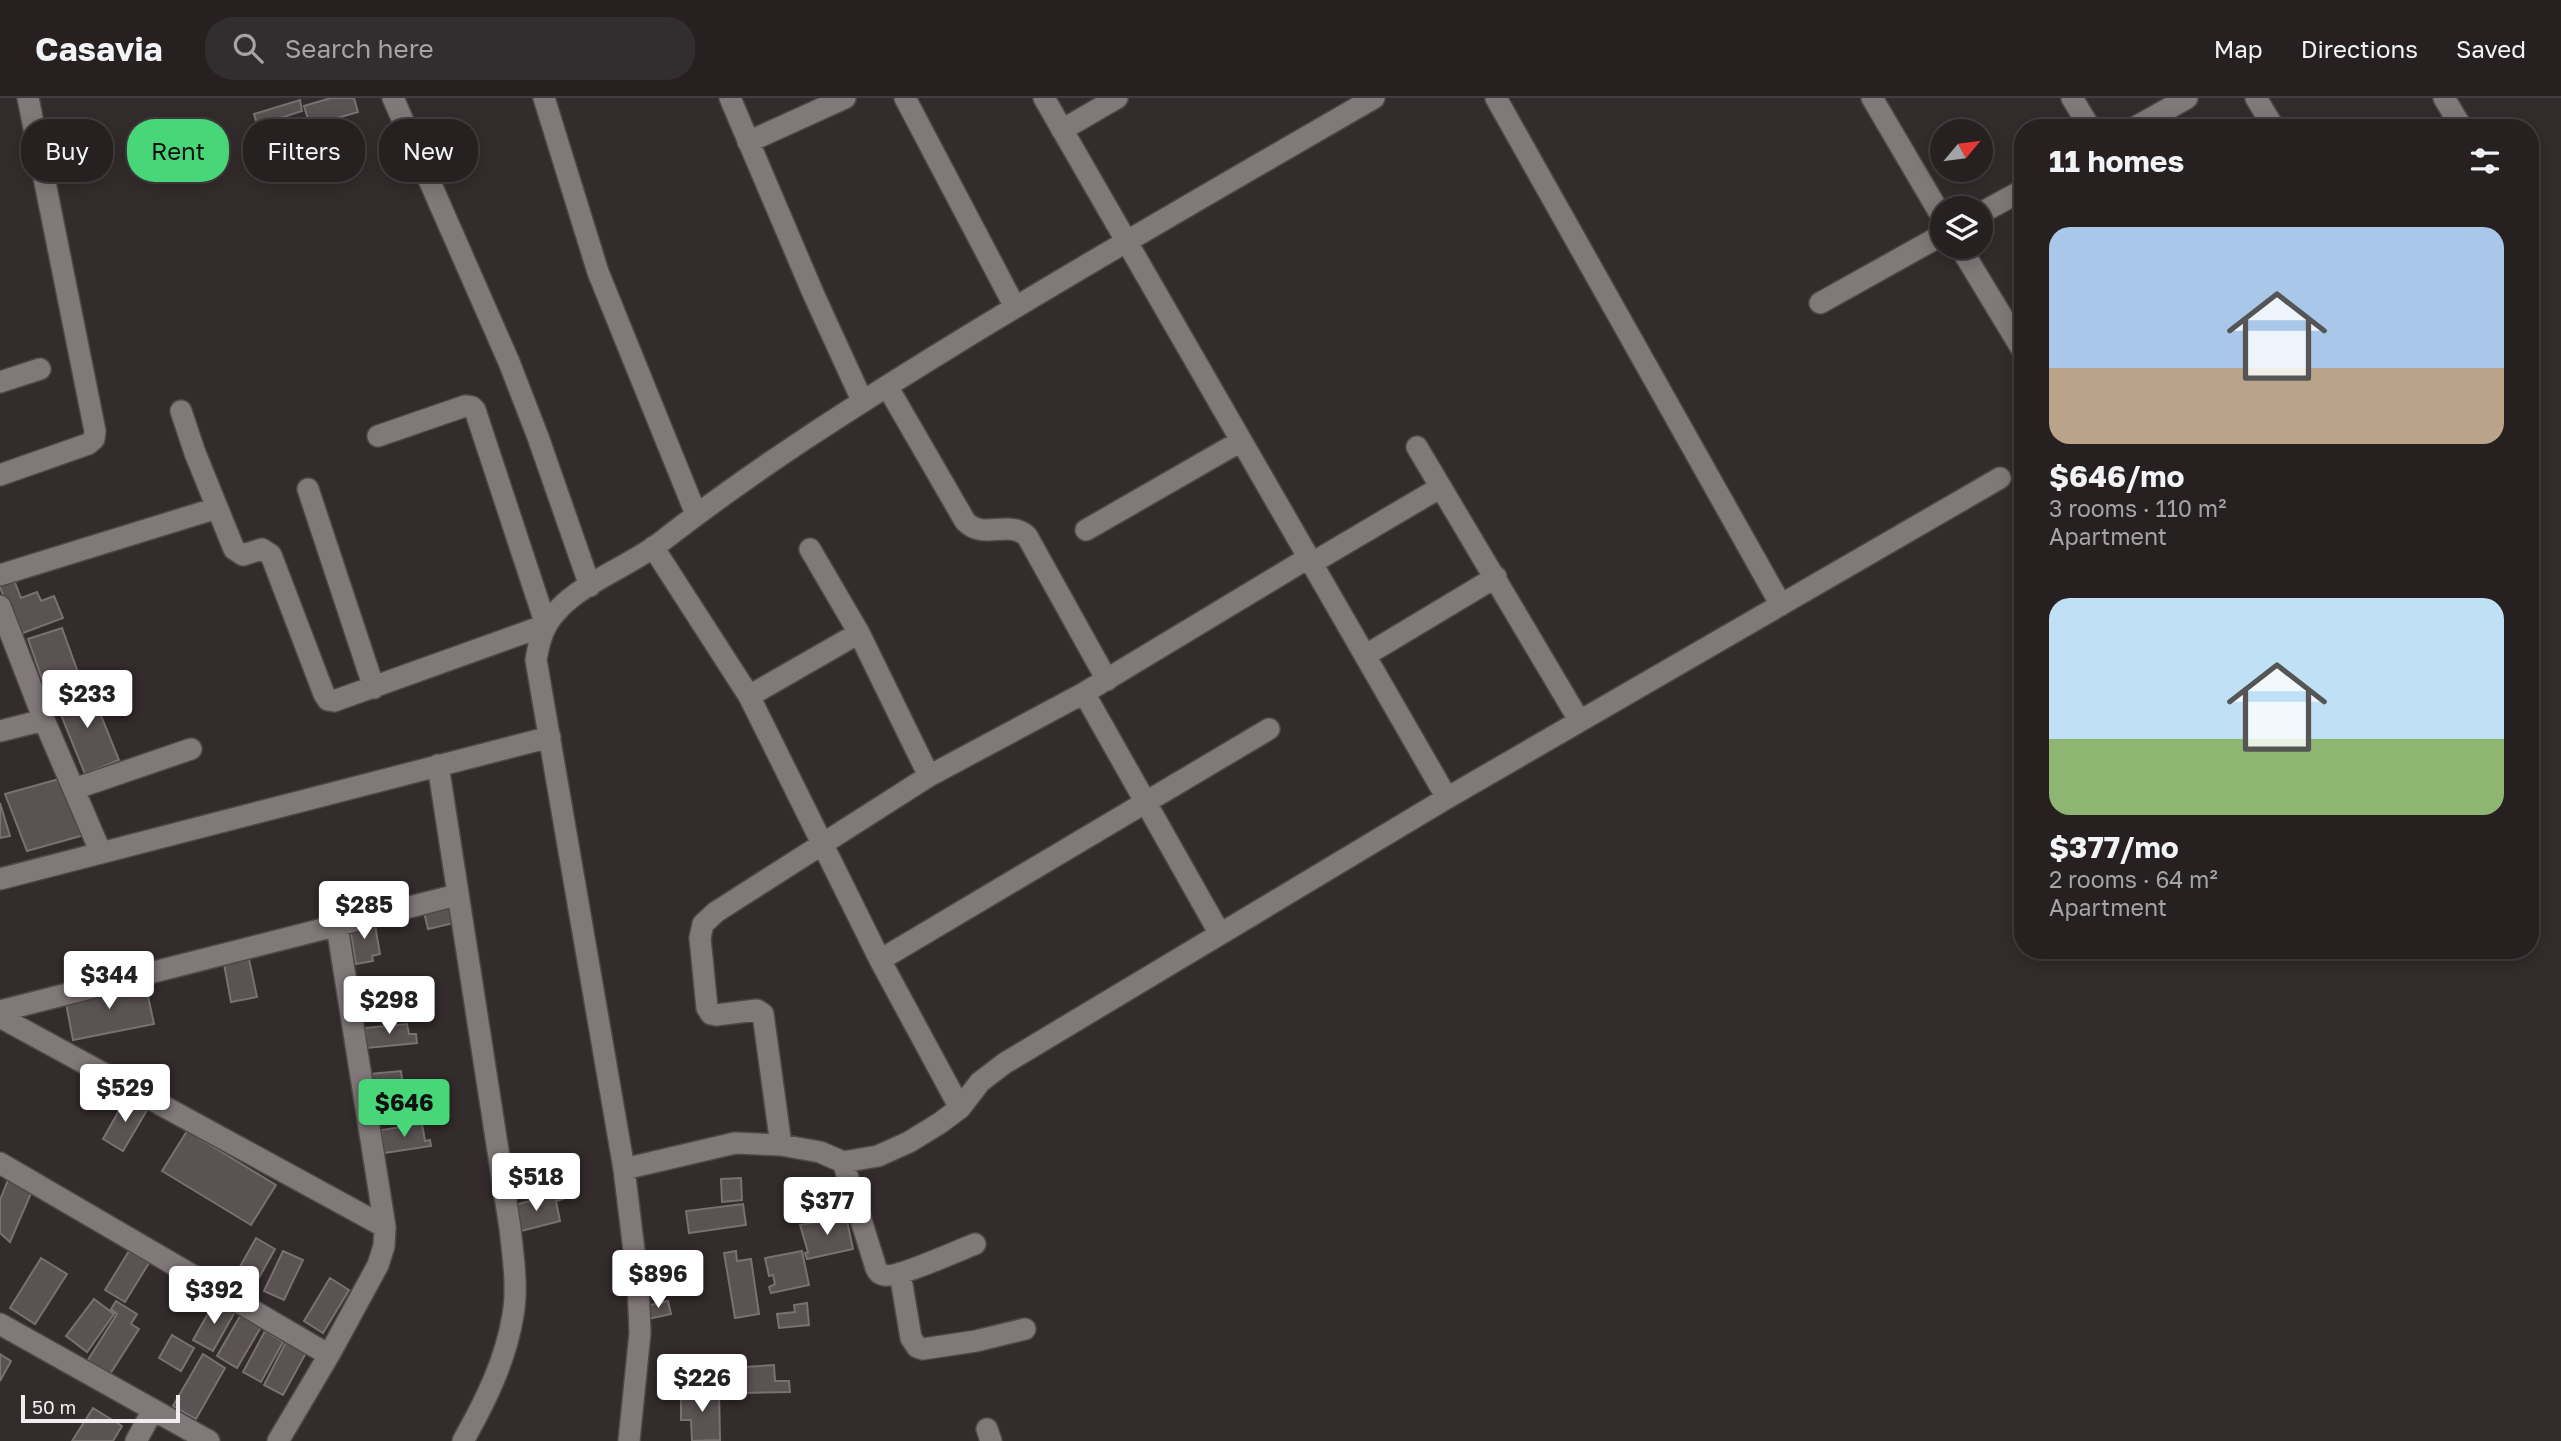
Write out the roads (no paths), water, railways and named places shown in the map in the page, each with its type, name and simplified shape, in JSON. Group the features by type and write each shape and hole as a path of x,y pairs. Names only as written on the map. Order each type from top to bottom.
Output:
{"street":[{"path":"0,475 88,444 94,439 95,431 28,98"},
{"path":"393,98 509,362 590,586"},
{"path":"544,98 598,272 696,514"},
{"path":"730,98 861,398"},
{"path":"748,142 845,98"},
{"path":"905,98 1015,307"},
{"path":"1044,98 1447,798"},
{"path":"1062,130 1116,98"},
{"path":"629,1441 640,1333 638,1283 624,1169 536,660 538,643 546,625 574,596 653,547 696,514 887,386 1015,307 1374,98"},
{"path":"1496,98 1781,605"},
{"path":"1872,98 1930,197"},
{"path":"2072,98 2085,119"},
{"path":"2150,119 2187,98"},
{"path":"2256,98 2269,119"},
{"path":"2444,98 2457,119"},
{"path":"1993,206 2014,195"},
{"path":"1820,303 1930,242"},
{"path":"1967,259 2014,336"},
{"path":"0,382 40,369"},
{"path":"887,386 972,529 982,532 1020,530 1027,536 1107,680"},
{"path":"378,436 465,406 475,410 546,625"},
{"path":"181,411 217,508 238,554 262,549 271,555 328,700 334,701 374,688 546,625"},
{"path":"1086,530 1241,441"},
{"path":"1417,447 1579,720"},
{"path":"624,1169 735,1143 780,1144 820,1152 843,1162 878,1156 909,1142 960,1108 980,1082 1005,1063 1579,720 2000,478"},
{"path":"780,1144 763,1014 757,1010 716,1015 711,1014 707,1008 700,938 703,924 716,912 929,776 1084,693 1441,487"},
{"path":"308,489 374,688"},
{"path":"0,575 217,508"},
{"path":"653,547 749,696 880,960 960,1108"},
{"path":"810,549 859,633 929,776"},
{"path":"1366,655 1496,577"},
{"path":"0,606 44,720 101,853"},
{"path":"749,696 859,633"},
{"path":"1084,693 1220,934"},
{"path":"0,732 44,720"},
{"path":"880,960 1269,729"},
{"path":"0,879 550,737"},
{"path":"74,789 191,749"},
{"path":"438,765 510,1228 514,1270 513,1313 503,1359 463,1441"},
{"path":"0,1011 457,895"},
{"path":"278,1441 330,1355 378,1265 384,1246 385,1227 337,926"},
{"path":"0,1017 385,1227"},
{"path":"843,1162 880,1274 886,1276 900,1273 975,1244"},
{"path":"0,1163 330,1355"},
{"path":"900,1273 911,1338 917,1347 923,1349 976,1341 1025,1329"},
{"path":"0,1324 209,1441"},
{"path":"136,1441 153,1410"}]}
